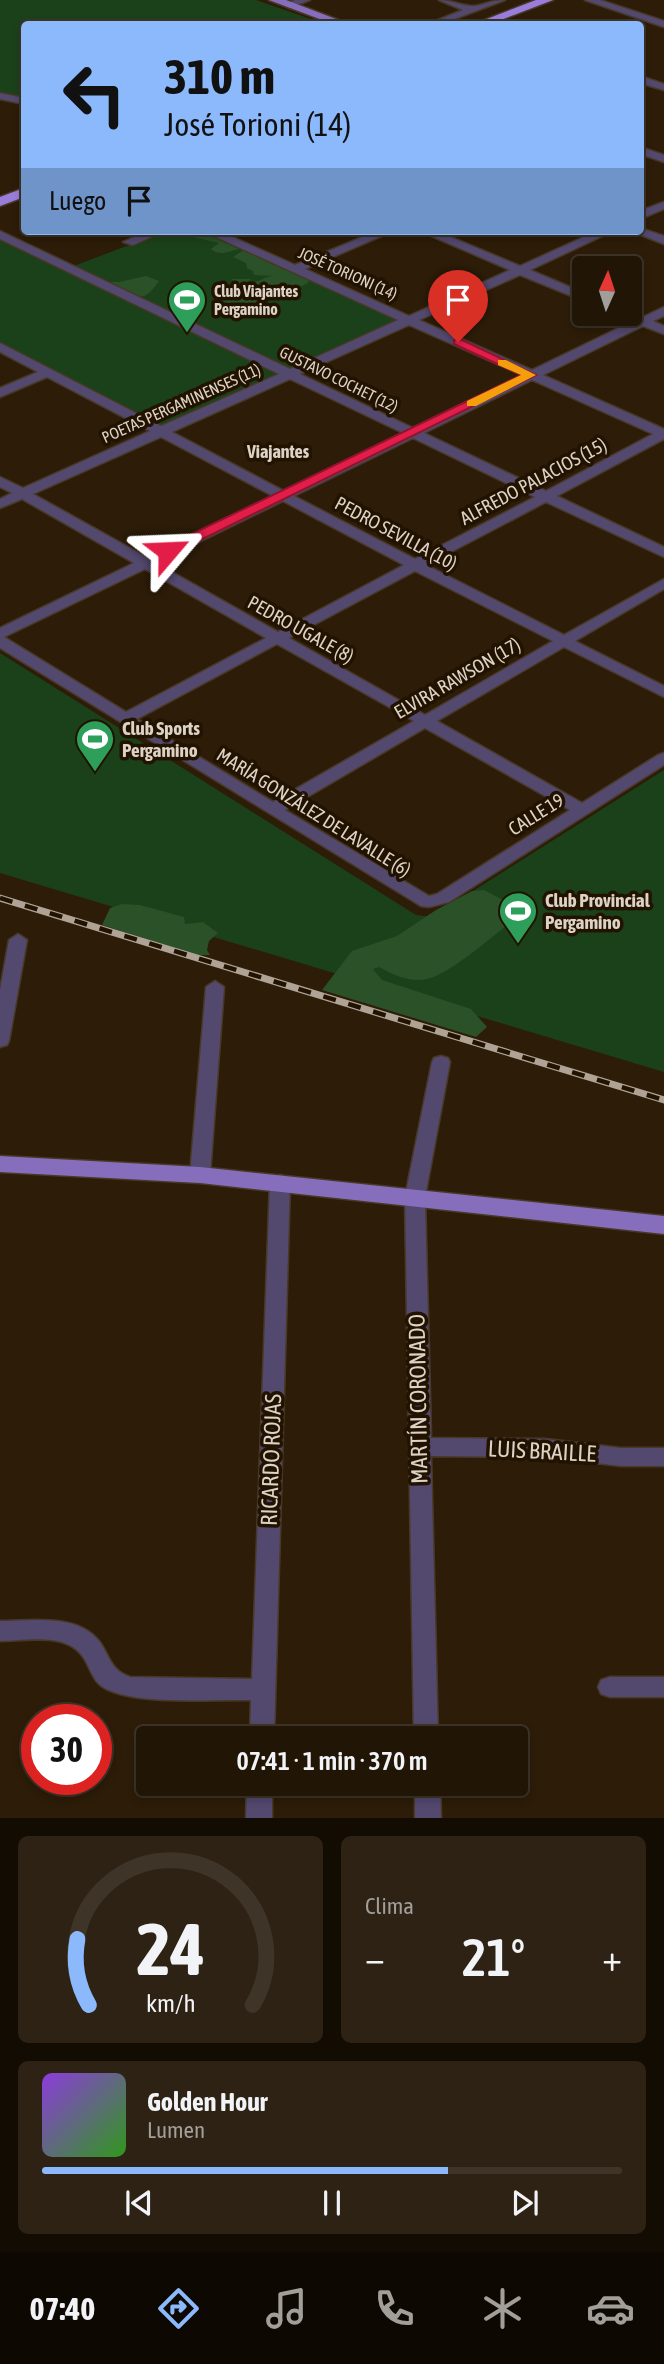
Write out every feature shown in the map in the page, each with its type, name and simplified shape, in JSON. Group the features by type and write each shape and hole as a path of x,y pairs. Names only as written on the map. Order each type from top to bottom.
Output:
{"highway":[{"path":"489,21 547,0"},
{"path":"0,202 21,193"}],"main road":[{"path":"275,0 334,21"},
{"path":"0,1164 280,1182 664,1226"}],"street":[{"path":"289,5 305,0"},
{"path":"444,0 473,10"},
{"path":"442,21 500,0"},
{"path":"590,0 664,24"},
{"path":"644,80 664,87"},
{"path":"0,96 20,100"},
{"path":"0,109 20,100"},
{"path":"644,152 664,159"},
{"path":"644,214 664,205"},
{"path":"644,232 664,240"},
{"name":"GUSTAVO COCHET (12)","path":"0,235 664,554"},
{"path":"129,242 148,235"},
{"name":"JOSÉ TORIONI (14)","path":"218,235 664,434"},
{"path":"295,269 377,235"},
{"path":"436,235 572,292"},
{"name":"POETAS PERGAMINENSES (11)","path":"0,504 598,235"},
{"path":"642,321 664,311"},
{"path":"642,321 664,330"},
{"path":"0,634 632,326"},
{"name":"PEDRO SEVILLA (10)","path":"0,347 415,565 664,692"},
{"path":"0,393 48,372"},
{"name":"ALFREDO PALACIOS (15)","path":"124,719 664,434"},
{"name":"PEDRO UGALE (8)","path":"0,481 582,810"},
{"name":"ELVIRA RAWSON (17)","path":"272,810 664,583"},
{"name":"MARÍA GONZÁLEZ DE LAVALLE (6)","path":"0,641 415,899 429,902"},
{"name":"CALLE 19","path":"429,902 443,898 664,758"},
{"path":"0,1041 18,940"},
{"path":"200,1175 215,987"},
{"name":"MARTÍN CORONADO","path":"426,1726 415,1197 441,1062"},
{"name":"RICARDO ROJAS","path":"262,1726 280,1182"},
{"name":"LUIS BRAILLE","path":"419,1447 545,1448 621,1457 664,1457"},
{"path":"0,1631 67,1633 85,1642 101,1672 113,1682 130,1687 263,1690"},
{"path":"610,1687 664,1687"},
{"path":"259,1818 260,1796"},
{"path":"428,1796 428,1818"}],"green space":[{"path":"0,0 256,0 316,21 21,21 21,100 0,96"},
{"name":"Club Viajantes Pergamino","path":"155,235 211,235 400,321 162,427 0,344 0,238 66,269"},
{"path":"170,235 208,235 239,249 218,253 211,249 219,243"},
{"path":"245,249 273,265 281,266 281,269 290,270 309,280 308,283 281,296 257,289 243,291 265,298 251,310 232,311 216,303 216,299 229,295 239,287 232,279 251,279 248,282 252,282 274,276 254,275 246,263 233,257"},
{"path":"146,276 159,281 145,296 104,282 119,282"},
{"path":"0,653 416,915 432,917 664,770 664,1072 0,873"},
{"path":"484,890 516,907 520,916 457,964 431,978 420,980 403,978 379,967 373,969 382,980 471,1009 487,1027 476,1037 322,990 352,951 397,936 436,910 472,891"},
{"path":"122,904 140,905 184,917 185,924 203,922 218,933 209,941 207,950 210,955 197,955 102,925 110,908"}],"railway":[{"path":"0,898 664,1100"}],"slow traffic":[{"path":"472,404 531,375 502,362"}],"place":[{"name":"Club Viajantes Pergamino","path":"187,334"},
{"name":"Club Sports Pergamino","path":"95,773"},
{"name":"Club Provincial Pergamino","path":"518,945"}],"district":[{"name":"Viajantes","path":"278,452"}],"route":[{"path":"168,551 531,375 458,342"}]}
